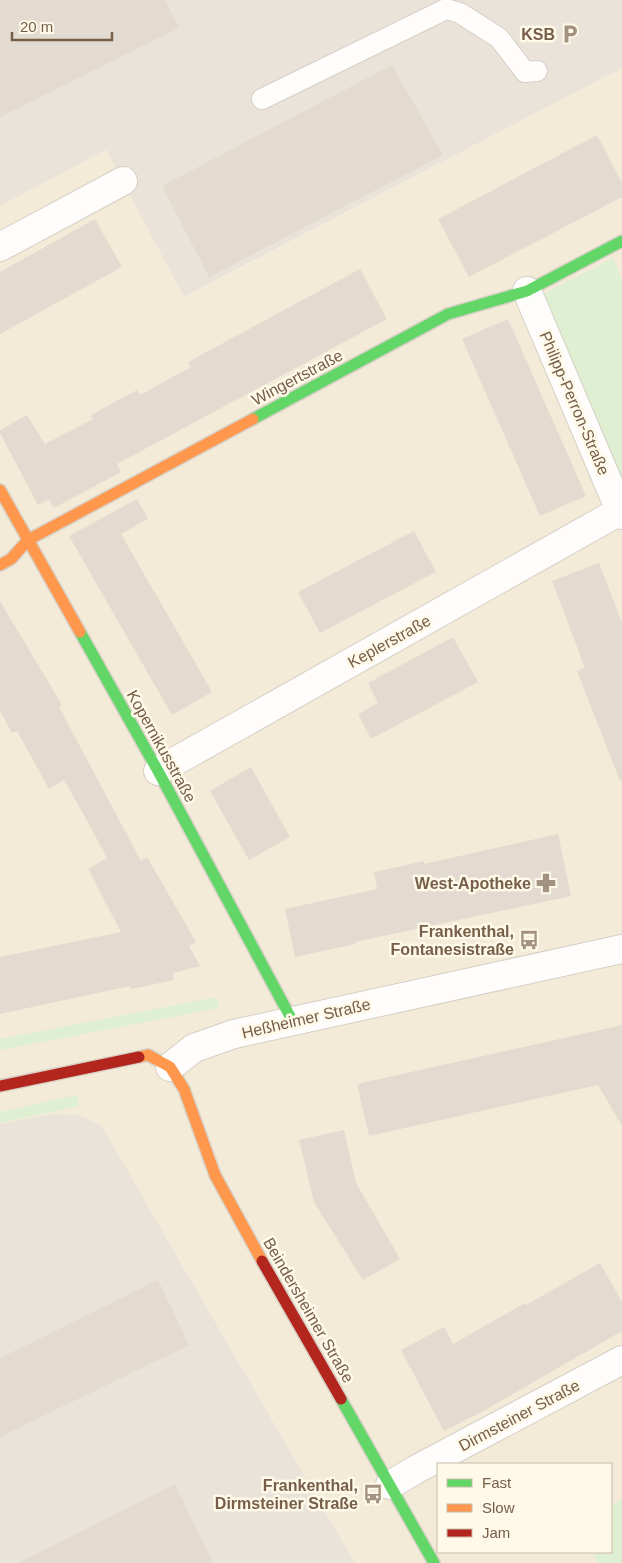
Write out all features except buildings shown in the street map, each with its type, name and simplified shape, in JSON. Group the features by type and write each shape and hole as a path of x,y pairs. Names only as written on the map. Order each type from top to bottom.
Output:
{"street":[{"path":"0,247 123,181"},
{"name":"Wingertstraße","path":"0,565 11,559 28,540 448,314 527,291 620,249"},
{"name":"Philipp-Perron-Straße","path":"527,291 621,513"},
{"name":"Kopernikusstraße","path":"0,490 158,771 292,1020"},
{"name":"Keplerstraße","path":"158,771 621,513"},
{"name":"Heßheimer Straße","path":"170,1068 194,1048 234,1034 622,950"},
{"path":"0,1086 148,1055 170,1068"},
{"name":"Beindersheimer Straße","path":"170,1068 184,1089 215,1176 434,1563"},
{"name":"Dirmsteiner Straße","path":"390,1485 622,1360"}],"lane":[{"path":"262,100 446,9 460,14 499,38 525,72 537,71"}],"shaded area":[{"path":"0,0 622,0 622,68 184,297 106,150 0,206"},
{"path":"622,68 622,1563 355,1563 160,1226 52,1114 0,1124 0,206 106,150 185,297"},
{"path":"52,1114 79,1115 101,1125 355,1563 0,1563 0,1124"}],"green space":[{"path":"613,258 622,279 622,493 537,297"},
{"path":"217,997 219,1008 0,1050 0,1039"},
{"path":"77,1095 79,1106 0,1123 0,1112"},
{"path":"622,1499 622,1563 598,1563 593,1553 612,1553 612,1504"}],"traffic: fast":[{"path":"253,419 448,314 527,291 622,241"},
{"path":"80,632 158,771 292,1020"},
{"path":"341,1399 434,1563"}],"traffic: slow":[{"path":"0,565 11,559 28,540 253,419"},
{"path":"0,490 80,632"},
{"path":"139,1057 148,1055 170,1067 184,1089 215,1175 262,1261"}],"traffic: jam":[{"path":"0,1086 139,1057"},
{"path":"262,1261 341,1399"}],"place":[{"name":"KSB","path":"570,34"},
{"name":"West-Apotheke","path":"546,883"},
{"name":"Frankenthal, Fontanesistraße","path":"529,940"},
{"name":"Frankenthal, Dirmsteiner Straße","path":"373,1494"}]}
